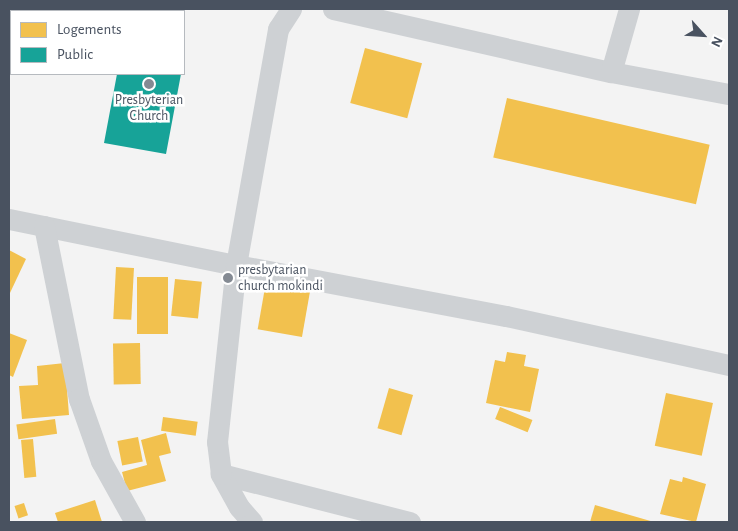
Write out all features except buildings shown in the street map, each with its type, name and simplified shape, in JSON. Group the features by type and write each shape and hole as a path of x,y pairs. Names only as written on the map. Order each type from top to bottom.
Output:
{"street":[{"path":"252,522 239,507 221,474 217,442 236,265 278,28 291,9"},
{"path":"333,9 611,72 729,94"},
{"path":"611,72 629,9"},
{"path":"9,219 236,265 506,316 729,365"},
{"path":"44,226 79,399 101,462 135,522"},
{"path":"221,474 410,522"}],"place":[{"name":"Presbyterian Church","path":"149,84"},
{"name":"presbytarian church mokindi","path":"228,278"}]}
